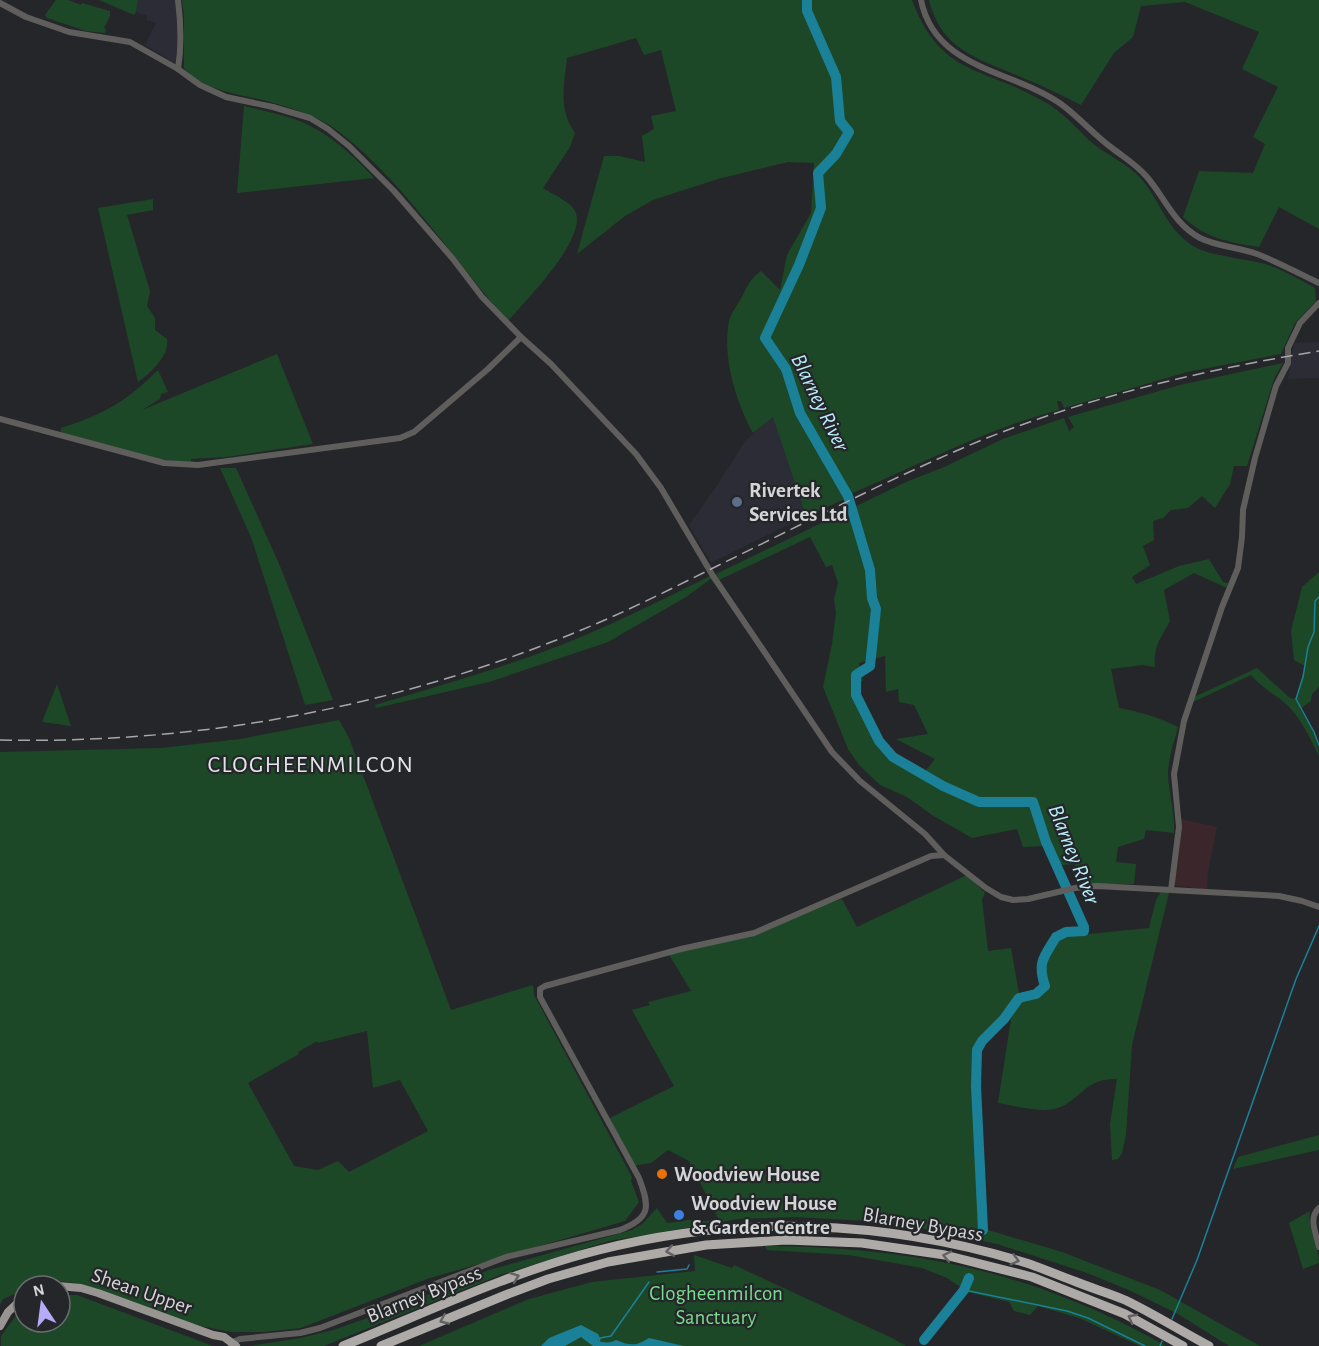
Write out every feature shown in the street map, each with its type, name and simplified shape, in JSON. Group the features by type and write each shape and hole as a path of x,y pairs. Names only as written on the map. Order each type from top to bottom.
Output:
{"highway":[{"name":"Blarney Bypass","path":"343,1346 513,1278 598,1250 683,1233 785,1226 852,1229 904,1235 943,1242 1023,1262 1125,1300 1209,1346"},
{"name":"Blarney Bypass","path":"381,1346 548,1279 608,1262 706,1245 786,1240 862,1243 945,1255 1032,1277 1125,1314 1183,1346"}],"main road":[{"name":"Shean Upper","path":"72,1287 81,1288 213,1335 232,1345"},
{"path":"0,1326 12,1308"}],"street":[{"path":"178,0 182,25 178,69"},
{"path":"921,0 923,10 933,28 951,51 973,64 1042,92 1061,104 1112,148 1134,163 1147,176 1174,216 1200,238 1217,245 1256,254 1319,283"},
{"path":"0,3 26,17 69,32 130,42 178,69 200,85 226,98 273,107 310,118 349,146 394,191 453,259 482,297 551,364 642,463 661,488 727,597 832,752 860,782 925,834 944,855 986,888 1001,897 1016,900 1096,886 1279,896 1319,907"},
{"path":"1171,890 1179,827 1174,774 1184,721 1222,607 1238,568 1243,510 1276,386 1288,363 1288,348 1300,323 1319,303"},
{"path":"0,418 164,464 198,465 400,438 414,432 488,369 521,337"},
{"path":"232,1345 253,1337 300,1333 320,1328 506,1257 620,1230 636,1222 645,1213 648,1205 639,1178 540,997 540,989 681,949 754,933 932,856 944,855"},
{"path":"1319,1208 1312,1219 1319,1246"}],"shaded area":[{"path":"138,0 176,0 179,24 176,64 145,45 156,23 136,12"},
{"path":"1319,342 1319,378 1288,379 1294,343"},
{"path":"773,416 806,516 711,563 689,525 745,441"},
{"path":"1181,819 1217,827 1208,872 1207,890 1174,885"}],"green space":[{"path":"56,0 68,0 110,11 104,28 105,33 86,31 47,18 45,15"},
{"path":"99,0 138,0 134,15"},
{"path":"182,0 805,0 804,9 834,78 837,121 848,132 835,153 815,173 818,208 762,340 783,371 796,412 845,499 806,516 773,417 753,433 747,421 732,379 727,349 730,318 752,279 761,271 780,290 787,255 811,213 814,163 788,162 718,179 653,200 625,216 577,254 604,156 619,156 645,162 642,136 654,129 651,116 676,111 661,50 644,55 636,38 567,58 564,106 575,133 570,147 543,188 574,209 576,225 572,239 552,270 508,321 385,173 338,131 302,112 221,90 191,75 184,68"},
{"path":"809,0 912,0 923,25 950,57 1021,90 1050,105 1063,115 1091,142 1123,163 1142,180 1175,230 1195,247 1268,265 1315,288 1316,301 1295,323 1281,354 1187,372 1064,408 1061,401 1057,401 1059,410 979,437 850,494 804,413 789,369 767,338 819,219 822,208 819,175 840,151 851,132 841,120 838,77 808,11"},
{"path":"929,0 1319,0 1319,229 1279,207 1259,247 1209,235 1183,217 1199,171 1253,173 1265,144 1253,137 1278,87 1242,69 1259,32 1185,2 1141,6 1133,37 1114,53 1081,105 964,51 943,31"},
{"path":"244,106 290,118 316,129 347,151 374,178 237,193"},
{"path":"153,199 153,210 127,215 150,291 147,306 155,318 155,330 167,339 167,345 158,364 138,382 98,208"},
{"path":"277,354 313,444 226,457 191,459 191,462 142,456 61,433 61,428 90,418 125,399 158,370 168,392 161,394 160,399 142,410"},
{"path":"1283,363 1274,379 1247,466 1234,466 1230,484 1215,508 1202,496 1188,508 1171,510 1163,518 1153,521 1154,540 1143,546 1150,565 1132,577 1136,584 1179,566 1209,559 1223,582 1228,583 1227,588 1194,573 1164,590 1170,621 1156,648 1155,667 1142,665 1111,669 1119,708 1149,715 1178,727 1168,775 1174,833 1146,830 1144,839 1118,847 1116,862 1136,864 1134,884 1092,884 1074,864 1054,866 1044,846 1023,847 1017,829 972,838 932,815 907,797 880,785 859,765 848,749 823,687 832,644 836,613 834,599 838,583 832,565 826,567 810,537 719,580 716,574 906,482 1003,439 1064,418 1069,431 1074,427 1068,417 1180,385","holes":["885,656 886,692 898,689 899,702 914,705 928,734 896,739 935,759 926,770 897,755 876,732 857,683 863,681 859,663"]},
{"path":"220,468 236,468 280,566 333,700 305,705 251,537"},
{"path":"1319,572 1319,687 1312,694 1311,701 1300,709 1316,737 1319,756 1290,708 1251,675 1191,703 1194,697 1257,668 1290,698 1296,699 1305,666 1294,660 1291,631 1302,587"},
{"path":"710,576 712,578 686,597 608,642 489,682 376,708 375,705 494,669 564,644 620,620"},
{"path":"57,684 71,726 42,722"},
{"path":"339,720 349,738 451,1010 533,985 534,995 632,1177 631,1181 639,1202 625,1221 427,1279 301,1328 264,1332 231,1332 201,1326 156,1312 98,1289 72,1283 72,1274 12,1274 12,1295 3,1299 0,1305 0,752 161,748 240,739","holes":["367,1031 373,1088 400,1080 428,1131 349,1172 338,1161 318,1170 294,1166 248,1083 317,1041 318,1043"]},
{"path":"967,875 985,893 982,899 988,951 1011,948 1019,994 1014,1004 1033,998 1047,986 1044,971 1047,957 1061,939 1069,936 1149,928 1156,900 1161,892 1169,893 1132,1045 1126,1135 1122,1153 1118,1159 1112,1160 1110,1124 1117,1079 1107,1079 1092,1084 1070,1102 1056,1109 1031,1109 998,1103 1013,1006 1004,1019 982,1041 977,1050 976,1097 983,1230 981,1230 987,1232 988,1230 1062,1252 1160,1290 1260,1346 1229,1346 1178,1314 1131,1291 1087,1273 997,1244 915,1227 867,1221 797,1217 738,1219 609,1241 500,1275 324,1346 249,1346 301,1338 333,1330 489,1270 632,1230 642,1224 657,1208 667,1223 688,1220 706,1221 718,1218 689,1161 668,1150 651,1163 632,1166 610,1118 674,1086 632,1010 650,1005 648,1002 691,991 668,953 754,933 807,910 842,899 857,927"},
{"path":"1319,1135 1319,1150 1233,1169 1238,1157"},
{"path":"1310,1211 1310,1224 1319,1263 1303,1269 1289,1223"},
{"path":"765,1246 873,1252 973,1269 1021,1282 1069,1299 1117,1320 1166,1346 1140,1346 1079,1318 1038,1306 1030,1315 1014,1311 1009,1302 968,1292 947,1278 922,1268 849,1255 767,1250"},
{"name":"Clogheenmilcon Sanctuary","path":"694,1255 732,1268 734,1265 906,1346 419,1346 529,1299 592,1282 695,1271"},
{"path":"72,1295 77,1295 213,1346 1,1346 1,1336 12,1321 12,1334 72,1334"}],"water":[{"path":"581,1325 598,1334 600,1342 616,1340 633,1344 641,1343 649,1338 684,1346 593,1346 581,1337 565,1346 541,1346 549,1338"}],"waterway":[{"name":"Blarney River","path":"807,0 807,11 836,77 840,121 849,132 836,154 818,173 821,208 799,265 765,338 786,369 800,413 848,496 870,570 872,598 876,609 870,666 856,675 856,695 879,741 893,757 943,786 979,802 1033,802 1046,842 1084,927 1084,931 1066,932 1056,937 1043,960 1042,971 1045,986 1036,994 1019,998 977,1050 976,1086 983,1230"},
{"path":"1319,597 1315,601 1314,632 1308,647 1303,677 1296,699 1319,745"},
{"path":"1172,1319 1197,1260 1296,979 1319,926"},
{"path":"657,1272 687,1269 689,1265"},
{"name":"Blarney River","path":"924,1340 964,1290 969,1278"},
{"path":"599,1342 600,1338 611,1336 649,1282"},
{"path":"964,1290 1067,1311 1088,1318 1145,1346"},
{"path":"1160,1346 1162,1341"}],"railway":[{"path":"0,740 72,740 214,729 285,718 423,685 492,664 598,623 914,470 1023,424 1148,386 1319,351"}],"place":[{"name":"Rivertek Services Ltd","path":"737,502"},
{"name":"Woodview House","path":"662,1174"},
{"name":"Woodview House & Garden Centre","path":"679,1215"}],"district":[{"name":"CLOGHEENMILCON","path":"311,764"}]}
